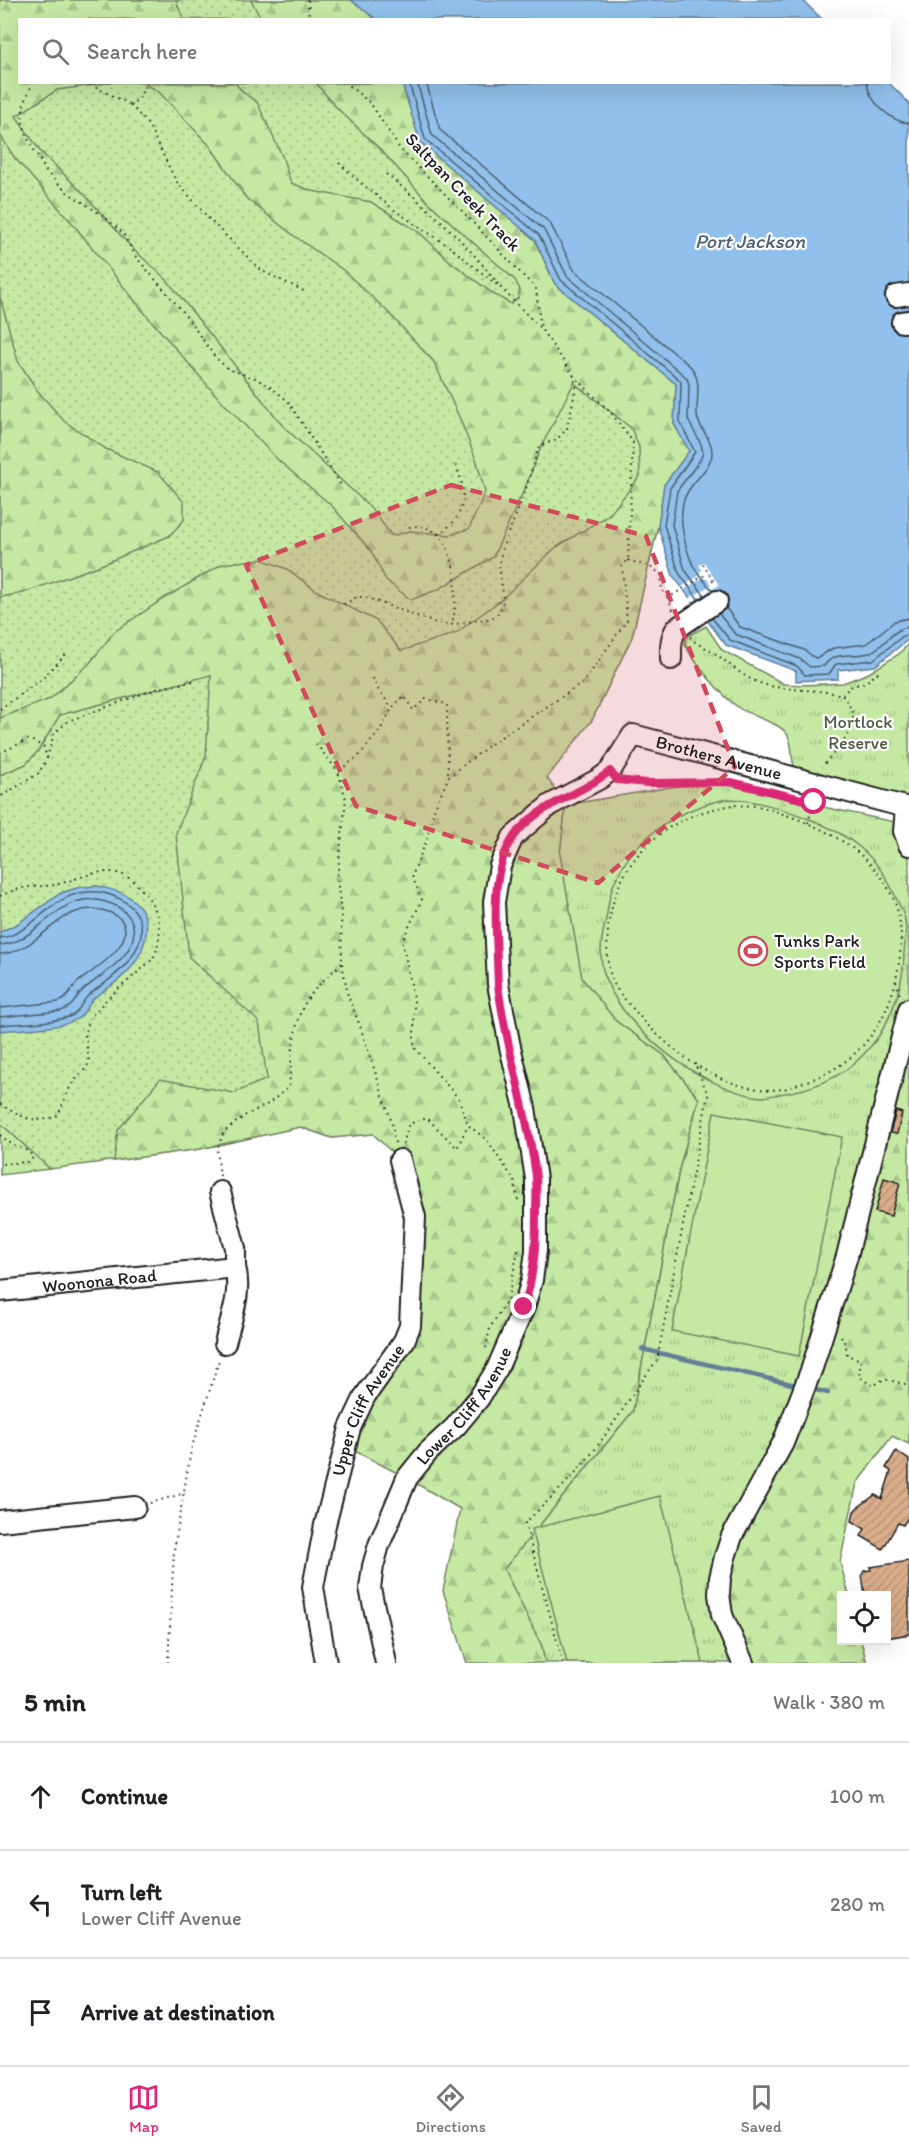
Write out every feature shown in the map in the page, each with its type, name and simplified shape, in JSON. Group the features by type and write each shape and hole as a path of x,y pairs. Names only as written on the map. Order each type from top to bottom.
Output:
{"street":[{"path":"671,659 677,615 717,593"},
{"name":"Lower Cliff Avenue","path":"386,1663 370,1588 379,1545 407,1478 479,1398 497,1369 524,1307 532,1280 536,1251 536,1179 525,1108 498,984 495,902 500,866 513,837 550,805 610,771 633,735"},
{"name":"Brothers Avenue","path":"633,735 908,808"},
{"path":"908,808 904,831 909,845"},
{"path":"743,1663 722,1615 719,1586 725,1557 732,1536 783,1443 812,1368 847,1256 909,1009"},
{"name":"Upper Cliff Avenue","path":"326,1663 313,1587 325,1525 350,1428 365,1396 404,1341 410,1326 416,1217 400,1160"},
{"path":"220,1192 235,1248 235,1267 239,1281 225,1343"},
{"name":"Woonona Road","path":"0,1291 235,1267"},
{"path":"0,1521 135,1507"}],"path":[{"path":"308,0 309,18"},
{"path":"32,84 24,104 22,120 27,139 47,173 67,192 105,217 123,233 136,257 184,314 215,357 228,369 255,378 288,401 341,485"},
{"path":"89,84 131,105 149,126 176,181 211,221 262,271 304,291"},
{"name":"Saltpan Creek Track","path":"347,84 371,104 400,149 536,290 541,329"},
{"path":"131,105 140,97 145,86"},
{"path":"339,163 397,212 450,247 502,289"},
{"path":"342,606 357,597 365,597 436,623 452,625 492,618 498,614 502,608 500,561 539,446 556,440 567,429 576,387 574,376 541,329 502,289 475,254 430,209 386,174"},
{"path":"438,534 450,528 457,519 462,503 463,486 454,462"},
{"path":"410,527 420,525 429,527 443,540 455,573 457,601 452,625"},
{"path":"628,560 650,567 661,574 662,590 668,598"},
{"path":"703,564 717,593"},
{"path":"673,595 708,573"},
{"path":"677,615 693,641 712,651 735,670 758,683 775,687 825,690 842,695 852,710 853,719 849,733 822,767"},
{"path":"0,709 41,680 68,652"},
{"path":"842,695 850,687 866,682 879,672"},
{"path":"374,678 376,688 392,708"},
{"path":"0,797 39,773 47,758 54,734 68,721 156,689 194,681"},
{"path":"338,771 358,757 381,729 392,708 404,696 413,710 426,699 447,704 448,776"},
{"path":"0,753 30,739 44,747 47,758"},
{"path":"316,744 338,771 346,799 337,878 341,912 342,963 348,996 392,1123 400,1160"},
{"path":"610,771 617,780 647,783 731,782 823,803"},
{"path":"808,823 814,802"},
{"path":"735,805 763,807 808,823 845,842 874,868 894,901 902,937 896,981 886,1011 864,1046 846,1063 814,1079 783,1089 746,1088 694,1064 654,1034 629,1005 612,981 606,952 610,913 623,876 644,847 662,831 685,818 712,808 735,805"},
{"path":"0,896 21,888 45,887 96,874 116,872 125,876 143,891 153,903 160,926 157,952 153,959 90,1017 85,1035 89,1061 87,1067 71,1085 61,1112 52,1118 38,1120 21,1117 0,1104"},
{"path":"220,1192 221,1172 217,1149 224,1132 244,1116 268,1104 289,1087 296,1034 302,1009 322,982 342,963"},
{"path":"563,1663 525,1523 566,1485 601,1442 657,1360 708,1095 694,1064"},
{"path":"400,1160 409,1124 427,1118 457,1148 468,1125"},
{"path":"0,1135 14,1146 29,1151 33,1158 27,1162 0,1164"},
{"path":"829,1316 846,1346 847,1355 861,1360 859,1376 873,1386 884,1378 909,1385"},
{"path":"168,1663 174,1550 192,1450 225,1343"},
{"path":"135,1507 185,1493"}],"highlighted area":[{"path":"451,485 646,536 735,767 598,883 356,806 246,565"}],"green space":[{"path":"0,0 351,0 376,18 18,18 18,84 402,84 407,96 535,240 664,485 658,526 632,637 592,720 526,770 434,1127 332,1138 300,1127 200,1149 50,1169 0,1123"},
{"path":"0,0 178,0 177,4 184,18 18,18 18,84 100,84 57,90 16,116 40,151 84,194 132,248 167,280 283,426 371,508 392,536 410,531 449,535 469,529 485,492 477,462 434,362 386,310 343,270 246,198 210,146 159,92 146,84 236,84 257,102 282,156 291,183 312,191 371,202 419,232 452,263 511,304 518,298 520,290 515,280 429,203 380,149 336,107 317,84 402,84 407,96 487,197 535,240 555,284 676,384 674,424 690,451 664,485 658,526 632,637 592,720 547,778 566,805 560,854 616,1021 664,1055 699,1098 680,1166 633,1411 504,1569 542,1646 545,1663 467,1663 443,1591 460,1509 345,1446 404,1341 413,1281 400,1160 373,1134 332,1138 300,1127 200,1149 114,1161 118,1130 160,1079 234,1093 267,1079 259,1022 189,957 176,833 206,756 211,675 60,715 38,751 26,764 0,775 0,718 50,699 89,664 114,632 163,599 222,564 261,559 287,569 317,591 377,621 401,651 456,633 502,599 555,548 610,514 640,476 639,447 631,428 574,383 541,447 493,557 439,589 411,600 386,580 371,551 331,505 278,460 216,395 14,157 0,135"},
{"path":"251,0 351,0 376,18 260,18"},
{"path":"0,297 18,361 37,390 64,421 106,449 158,472 184,502 184,520 169,536 101,565 23,593 0,597"},
{"name":"Mortlock Reserve","path":"706,626 722,650 784,684 843,683 869,673 899,654 909,643 909,800 875,788 795,769 787,734 778,726 744,711 732,702 709,679 685,645 686,637"},
{"path":"712,780 909,825 909,1042 835,1330 736,1532 726,1605 754,1663 545,1663 542,1646 504,1569 633,1411 680,1166 699,1099 664,1055 616,1021 582,978 560,854 566,805"},
{"name":"Tunks Park Sports Field","path":"727,799 757,802 785,810 820,823 847,838 870,857 880,869 889,883 906,924 904,964 900,986 889,1018 875,1042 845,1071 835,1077 803,1089 766,1097 738,1092 714,1083 666,1053 644,1034 626,1013 611,992 602,964 602,938 610,894 621,869 632,854 658,828 674,818"},
{"path":"902,1066 909,1068 909,1444 892,1436 857,1483 840,1562 848,1591 837,1591 837,1645 862,1645 867,1663 754,1663 726,1605 732,1547"},
{"path":"714,1112 842,1137 799,1356 672,1331"},
{"path":"0,1123 50,1169 0,1175"},
{"path":"660,1496 703,1663 567,1663 532,1529"}],"water":[{"path":"351,0 802,0 821,18 374,18"},
{"name":"Port Jackson","path":"402,84 890,84 909,103 909,639 875,666 838,670 838,679 796,681 796,671 726,645 673,576 658,526 664,485 689,451 674,424 676,384 555,284 535,240 420,142"},
{"path":"98,886 126,895 138,904 143,913 146,922 145,941 130,969 94,998 77,1019 51,1027 0,1031 0,932 17,924 61,893 80,887"}],"pier":[{"path":"704,562 719,585 690,603 687,600 711,585 707,579 702,578 681,592 679,589 700,575 702,570 699,565"}],"building":[{"path":"896,1111 902,1113 897,1134 890,1133"},
{"path":"884,1178 900,1183 891,1216 875,1212"},
{"path":"896,1451 909,1460 909,1516 903,1525 898,1523 883,1549 861,1536 865,1529 852,1521 857,1508 875,1495 882,1499 891,1471 886,1468"},
{"path":"909,1561 909,1634 891,1637 891,1591 864,1591 862,1575 864,1571 871,1570 870,1567"}],"waterway":[{"path":"642,1349 800,1386"},
{"path":"808,1388 828,1393"}],"place":[{"name":"Tunks Park Sports Field","path":"753,951"}],"route":[{"path":"524,1307 532,1280 536,1251 536,1179 525,1108 498,984 495,902 500,866 513,837 550,805 610,771 617,780 647,783 731,782 814,802"}]}
